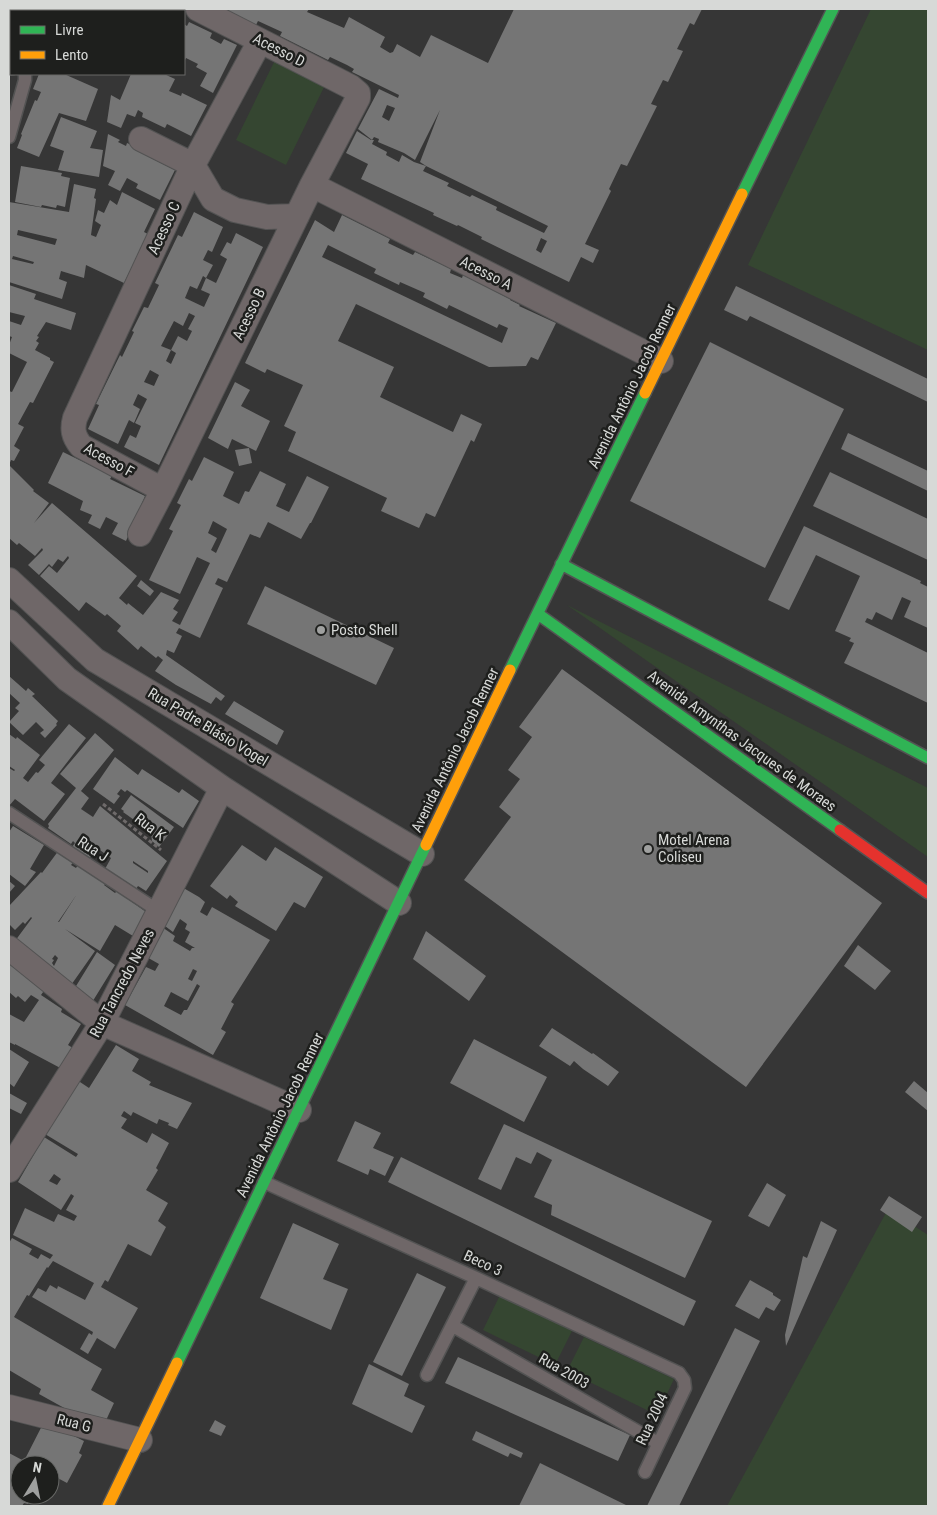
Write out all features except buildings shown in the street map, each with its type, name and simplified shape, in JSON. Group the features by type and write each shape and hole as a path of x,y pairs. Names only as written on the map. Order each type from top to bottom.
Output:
{"main road":[{"name":"Avenida Antônio Jacob Renner","path":"108,1506 561,564 833,9"},
{"path":"561,564 928,758"},
{"name":"Avenida Amynthas Jacques de Moraes","path":"538,614 928,893"}],"street":[{"name":"Acesso D","path":"198,9 351,87 358,93"},
{"name":"Acesso C","path":"76,418 193,165 260,41"},
{"name":"Acesso B","path":"140,534 312,185 356,104 358,93"},
{"path":"141,140 193,165 213,199 235,210 266,217 297,216"},
{"name":"Acesso A","path":"312,185 661,361"},
{"name":"Acesso F","path":"76,418 73,426 74,434 81,446 163,490"},
{"name":"Rua Padre Blásio Vogel","path":"9,580 95,660 422,854"},
{"path":"9,622 67,679 222,788 399,903"},
{"name":"Rua Tancredo Neves","path":"9,1170 102,1024 222,788"},
{"path":"9,948 102,1024 299,1110"},
{"name":"Rua G","path":"9,1406 140,1440"}],"lane":[{"path":"9,137 25,75"},
{"name":"Rua J","path":"9,812 160,912"},
{"name":"Beco 3","path":"264,1182 679,1373 684,1380"},
{"path":"427,1375 476,1278"},
{"name":"Rua 2003","path":"452,1326 658,1443"},
{"name":"Rua 2004","path":"645,1472 685,1388 684,1380"}],"path":[{"name":"Rua K","path":"103,804 182,867"}],"green space":[{"path":"871,9 928,9 928,350 748,265"},
{"path":"276,58 326,83 286,165 236,140"},
{"path":"567,605 928,788 928,857"},
{"path":"888,1209 928,1235 928,1506 727,1506"},
{"path":"500,1295 572,1331 555,1365 483,1330"},
{"path":"584,1337 674,1379 657,1415 567,1371"}],"traffic: fast":[{"path":"742,194 833,9"},
{"path":"510,670 645,393"},
{"path":"561,564 928,758"},
{"path":"538,614 840,830"},
{"path":"177,1363 426,845"}],"traffic: slow":[{"path":"645,393 742,194"},
{"path":"426,845 510,670"},
{"path":"108,1506 177,1363"}],"traffic: jam":[{"path":"840,830 928,893"}],"place":[{"name":"Posto Shell","path":"321,630"},
{"name":"Motel Arena Coliseu","path":"648,849"}]}
